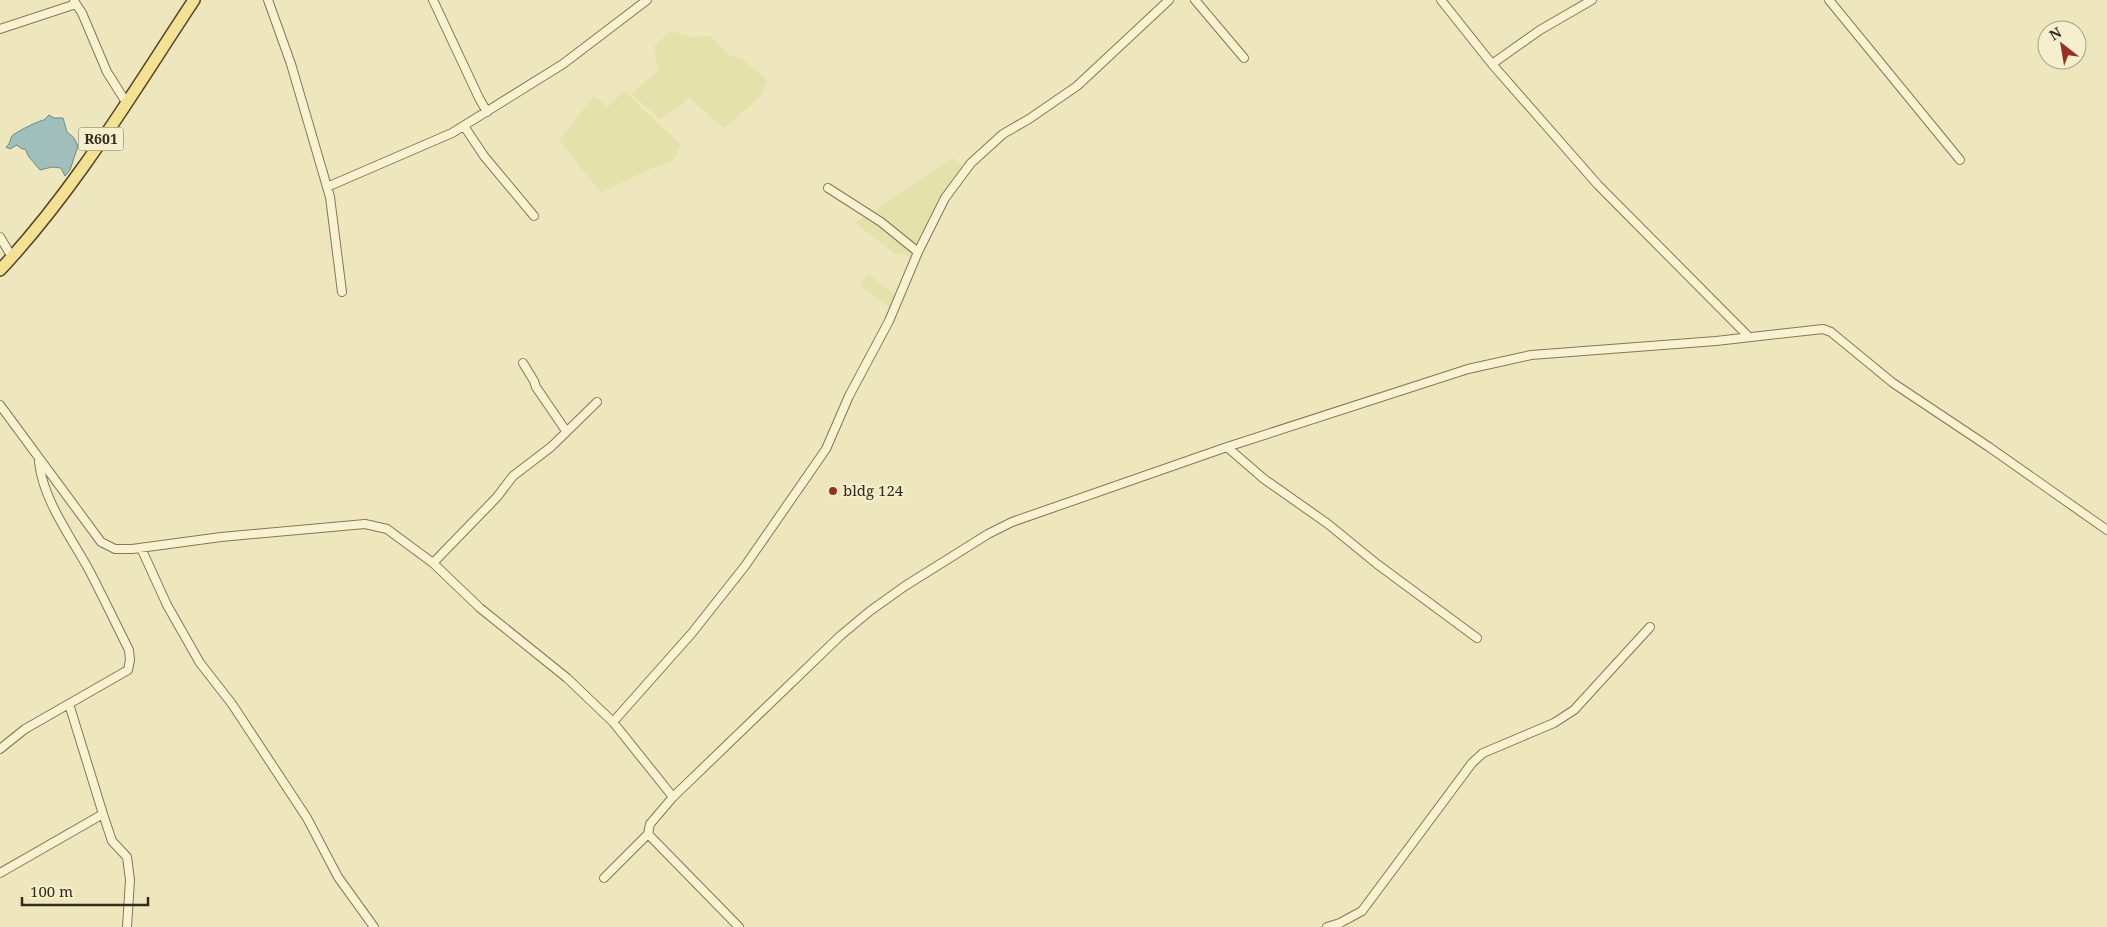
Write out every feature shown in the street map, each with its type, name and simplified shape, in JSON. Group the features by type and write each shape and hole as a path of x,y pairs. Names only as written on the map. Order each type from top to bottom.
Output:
{"main road":[{"name":"R601","path":"0,270 69,187 194,0"}],"street":[{"path":"268,0 291,64 330,197 342,292"},
{"path":"433,0 487,112"},
{"path":"327,187 452,134 563,64 647,0"},
{"path":"613,722 692,633 745,566 826,449 849,396 889,321 918,252 945,198 976,157 1002,134 1029,119 1077,86 1169,0"},
{"path":"1195,0 1244,58"},
{"path":"1440,0 1492,64 1598,185 1749,338"},
{"path":"1492,64 1540,30 1592,0"},
{"path":"1829,0 1960,160"},
{"path":"0,29 76,2 108,72 126,102"},
{"path":"464,126 484,156 534,216"},
{"path":"828,188 881,222 918,252"},
{"path":"0,237 12,257"},
{"path":"604,878 648,834 650,824 673,797 840,636 870,611 988,534 1012,522 1227,447 1468,369 1531,355 1827,330 1893,383 1990,447 2107,530"},
{"path":"523,363 536,387 566,430"},
{"path":"432,563 497,497 514,476 550,447 597,402"},
{"path":"0,405 101,542 115,549 141,548 221,537 365,524 387,529 432,563 480,608 567,678 613,722 673,797"},
{"path":"1227,447 1264,479 1328,524 1377,564 1476,638"},
{"path":"0,749 25,729 128,670 130,660 129,650 41,478 39,460"},
{"path":"141,548 167,605 200,662 232,704 307,818 338,877 374,927"},
{"path":"1326,927 1340,923 1362,911 1472,763 1483,753 1554,723 1574,710 1650,627"},
{"path":"69,704 112,841 127,856 130,880 127,927"},
{"path":"0,873 103,814"},
{"path":"648,834 739,927"}],"shaded area":[{"path":"671,31 691,37 710,36 729,55 744,60 767,80 761,96 724,128 688,97 681,105 660,119 632,94 657,71 663,74 658,69 654,46"},
{"path":"624,91 681,145 673,161 652,168 601,193 559,140 594,96 608,107"},
{"path":"953,158 967,171 915,261 901,252 897,255 855,223"},
{"path":"868,273 898,298 893,310 861,286"}],"water":[{"path":"49,115 54,118 63,118 67,132 74,138 78,146 70,170 65,176 61,168 52,167 40,170 25,149 17,145 10,149 6,147 14,134 44,120"}],"place":[{"name":"bldg 124","path":"833,491"}]}
